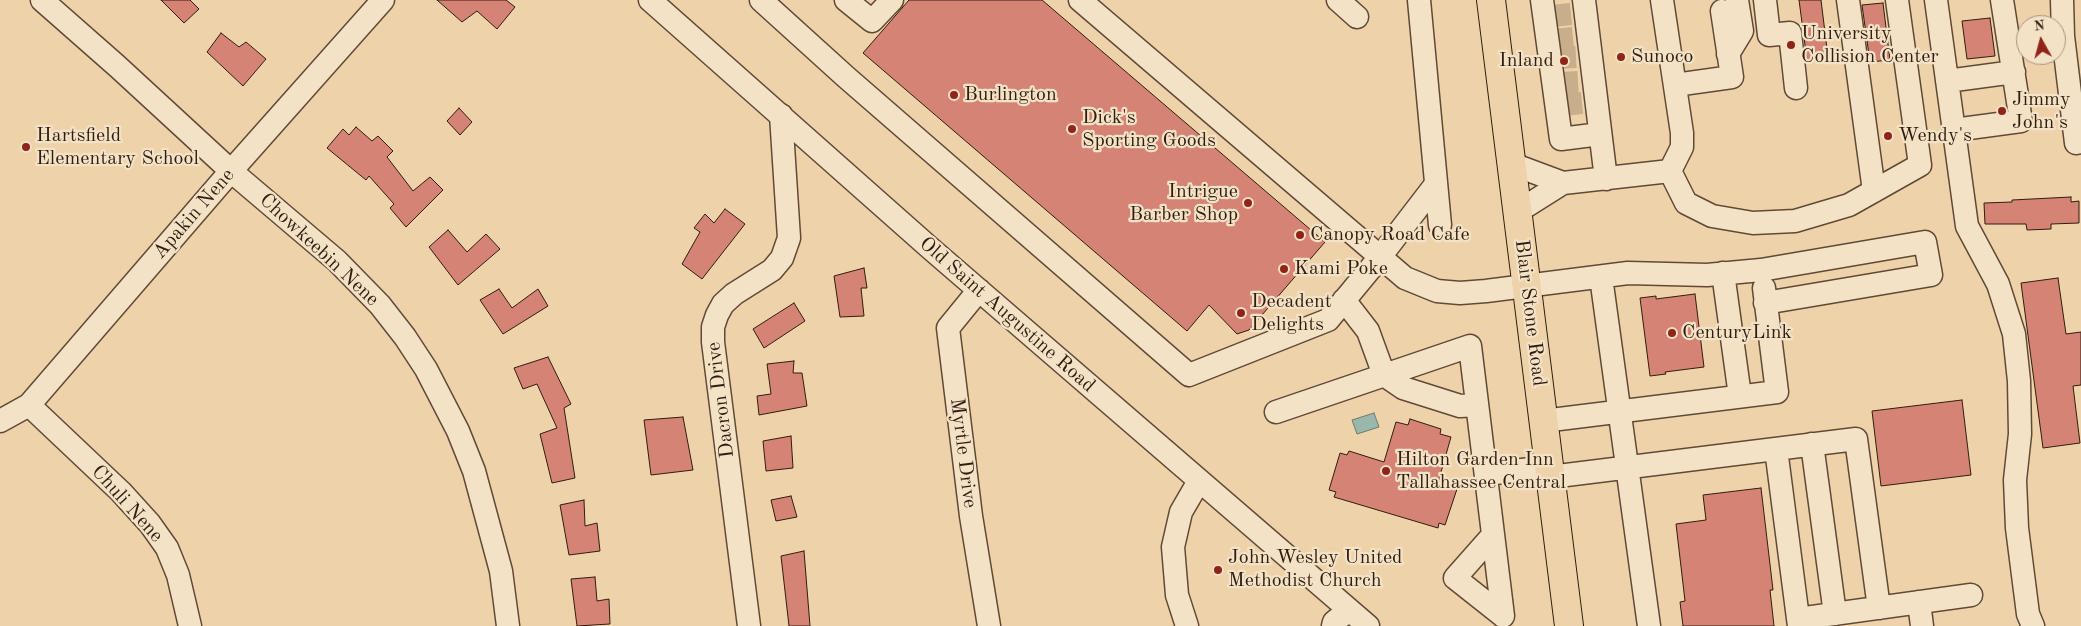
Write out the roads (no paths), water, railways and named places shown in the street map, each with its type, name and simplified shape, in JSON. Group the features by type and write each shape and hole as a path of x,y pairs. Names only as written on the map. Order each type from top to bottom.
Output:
{"main road":[{"name":"Blair Stone Road","path":"1490,2 1569,626"}],"street":[{"name":"Chowkeebin Nene","path":"42,0 231,171 337,261 380,305 405,336 426,368 458,431 474,471 501,571 508,626"},
{"name":"Apakin Nene","path":"0,421 29,404 231,171 383,0"},
{"name":"Old Saint Augustine Road","path":"650,0 978,290 1368,626"},
{"path":"761,0 846,77 1190,375 1328,320 1380,257 1436,184"},
{"path":"846,0 872,21 892,0"},
{"path":"1080,0 1405,278 1437,291 1460,293 1527,287 1628,273 1723,274 1761,270 1925,242 1932,275 1765,303"},
{"path":"1338,0 1358,17"},
{"path":"1418,0 1440,225"},
{"path":"1662,0 1682,133 1682,147 1670,172"},
{"path":"1765,0 1769,35 1790,33 1796,88"},
{"path":"1848,0 1874,191"},
{"path":"1670,172 1686,203 1712,216 1753,223 1795,221 1849,205 1920,165 1897,0"},
{"path":"1936,0 1967,226 1998,284 2014,334 2019,381 2020,434 2015,480 2017,528 2028,614 2034,626"},
{"path":"1954,130 2021,121 2002,0"},
{"path":"2062,0 2073,53 2076,143 2081,142"},
{"path":"1675,85 1732,77 1728,54 1742,31 1730,5"},
{"path":"1563,10 1573,93 1561,139 1600,134"},
{"path":"1563,10 1573,93 1600,134 1606,179"},
{"path":"1948,81 2014,72"},
{"name":"Dacron Drive","path":"749,626 713,342 713,327 723,304 734,294 772,270 782,258 789,238 781,116"},
{"path":"1512,164 1563,183 1670,172"},
{"path":"1517,212 1563,183"},
{"path":"1544,421 1777,392 1761,270"},
{"path":"1723,274 1740,396"},
{"path":"1602,277 1626,468 1649,626"},
{"name":"Myrtle Drive","path":"978,290 948,328 971,516 989,626"},
{"path":"1344,300 1359,316 1368,331 1384,375 1403,388 1460,406 1477,404"},
{"path":"1276,412 1470,346 1493,534"},
{"name":"Chuli Nene","path":"29,404 121,492 150,524 167,548 178,575 190,626"},
{"path":"1486,474 1626,468 1856,439 1878,608"},
{"path":"1812,444 1835,614"},
{"path":"1776,449 1798,622 1835,614 1971,595"},
{"path":"1187,626 1177,595 1173,547 1181,512 1199,481"},
{"path":"1919,602 1922,626"},
{"path":"1333,626 1334,622 1349,610"}],"tunnel":[{"path":"1552,16 1571,14"},
{"path":"1554,40 1573,38"},
{"path":"1558,58 1576,57"},
{"path":"1561,83 1578,82"},
{"path":"1563,105 1582,103"}],"place":[{"name":"University Collision Center","path":"1791,45"},
{"name":"Sunoco","path":"1621,57"},
{"name":"Inland","path":"1564,61"},
{"name":"Burlington","path":"954,95"},
{"name":"Jimmy John's","path":"2002,111"},
{"name":"Dick's Sporting Goods","path":"1072,129"},
{"name":"Wendy's","path":"1888,136"},
{"name":"Hartsfield Elementary School","path":"26,147"},
{"name":"Intrigue Barber Shop","path":"1248,203"},
{"name":"Canopy Road Cafe","path":"1300,235"},
{"name":"Kami Poke","path":"1284,269"},
{"name":"Decadent Delights","path":"1241,313"},
{"name":"CenturyLink","path":"1672,333"},
{"name":"Hilton Garden Inn Tallahassee Central","path":"1386,471"},
{"name":"John Wesley United Methodist Church","path":"1218,570"}]}
